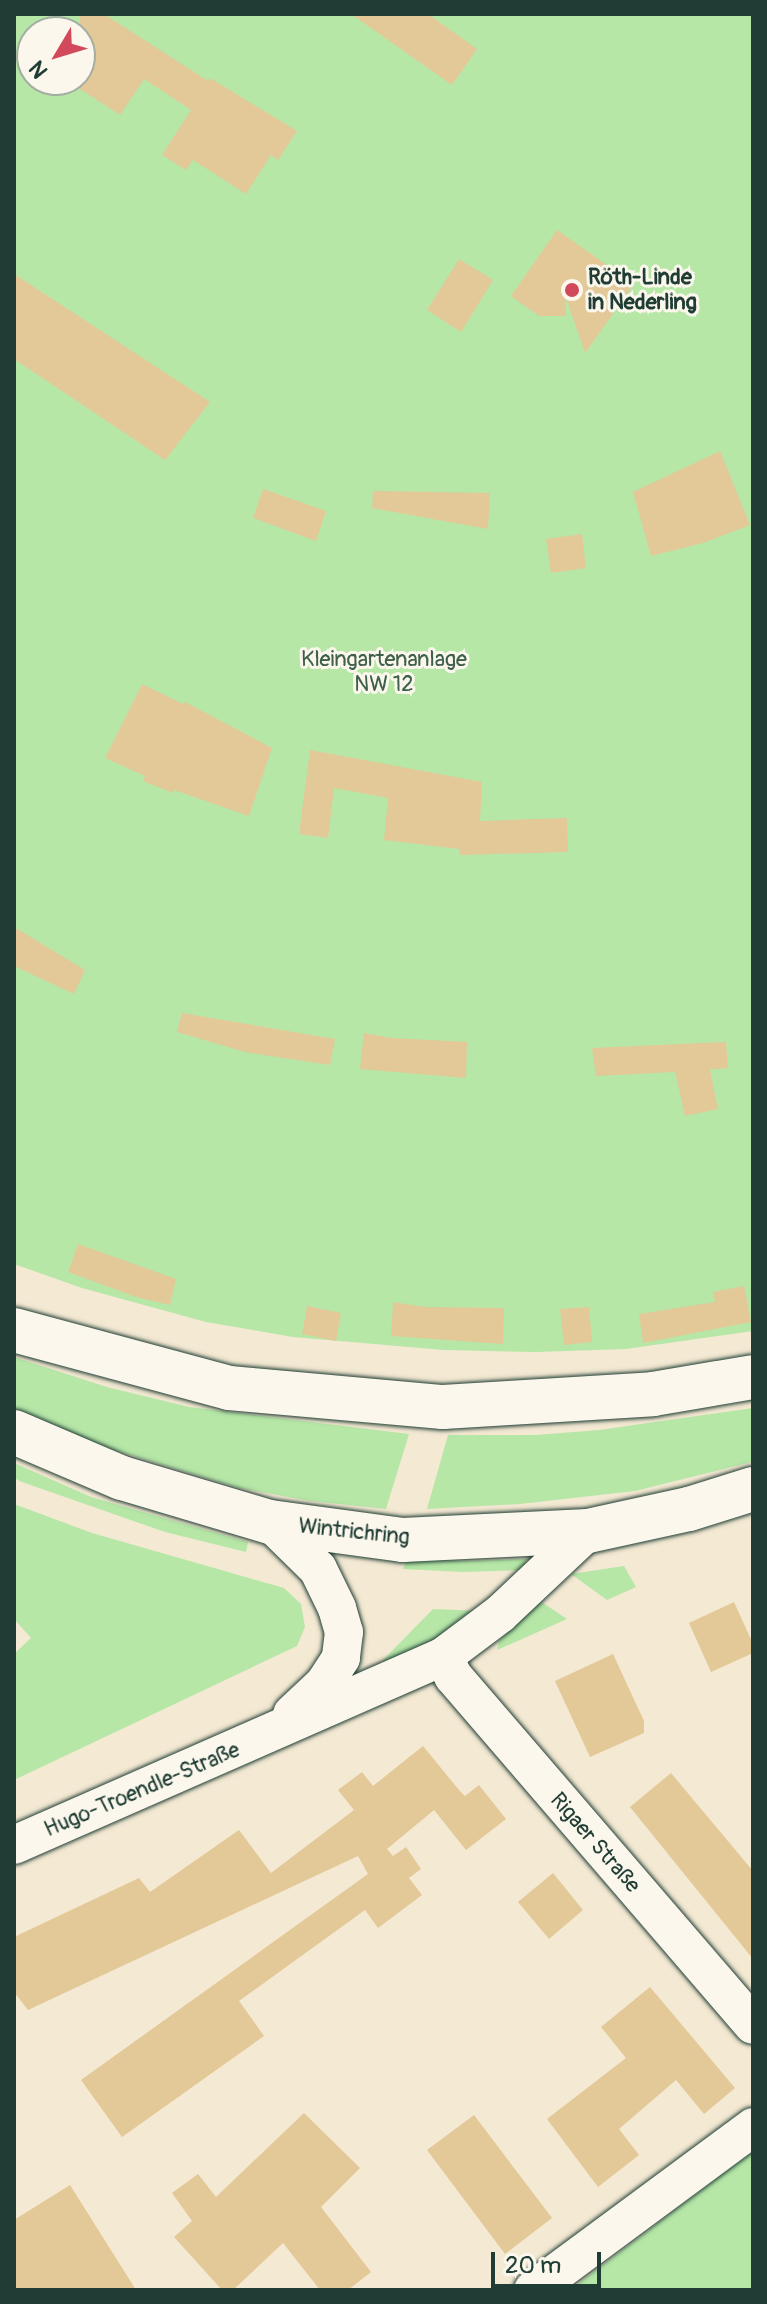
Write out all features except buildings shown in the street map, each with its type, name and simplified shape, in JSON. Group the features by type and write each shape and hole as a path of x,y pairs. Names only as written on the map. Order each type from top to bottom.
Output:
{"main road":[{"path":"14,1330 229,1388 443,1407 653,1394 753,1377"},
{"name":"Wintrichring","path":"14,1432 122,1478 270,1522 403,1540 588,1531 689,1509 753,1489"}],"street":[{"name":"Hugo-Troendle-Straße","path":"270,1522 318,1569 337,1608 344,1632 341,1658 325,1683 270,1735"},
{"name":"Hugo-Troendle-Straße","path":"14,1845 444,1656 500,1614 588,1531"},
{"name":"Rigaer Straße","path":"444,1656 453,1676 753,2025"},
{"path":"533,2290 753,2127"}],"green space":[{"name":"Kleingartenanlage NW 12","path":"14,14 753,14 753,1331 626,1349 537,1352 444,1350 293,1337 206,1322 82,1288 14,1264"},
{"path":"14,1357 107,1387 189,1407 409,1434 386,1509 310,1501 239,1488 81,1440 14,1410"},
{"path":"753,1408 752,1462 635,1491 520,1504 427,1509 448,1435 536,1435 599,1430"},
{"path":"14,1463 91,1497 248,1542 246,1552 165,1532 22,1482 14,1478"},
{"path":"14,1504 92,1533 284,1588 301,1604 305,1627 297,1646 14,1780 14,1654 31,1638 14,1619"},
{"path":"407,1559 526,1559 525,1570 463,1572 403,1569"},
{"path":"624,1566 636,1587 607,1600 571,1574"},
{"path":"540,1601 567,1619 497,1650 499,1641"},
{"path":"433,1609 481,1611 457,1630 384,1667 383,1660"},
{"path":"753,2151 753,2290 570,2290"}],"place":[{"name":"Röth-Linde in Nederling","path":"572,290"}]}
